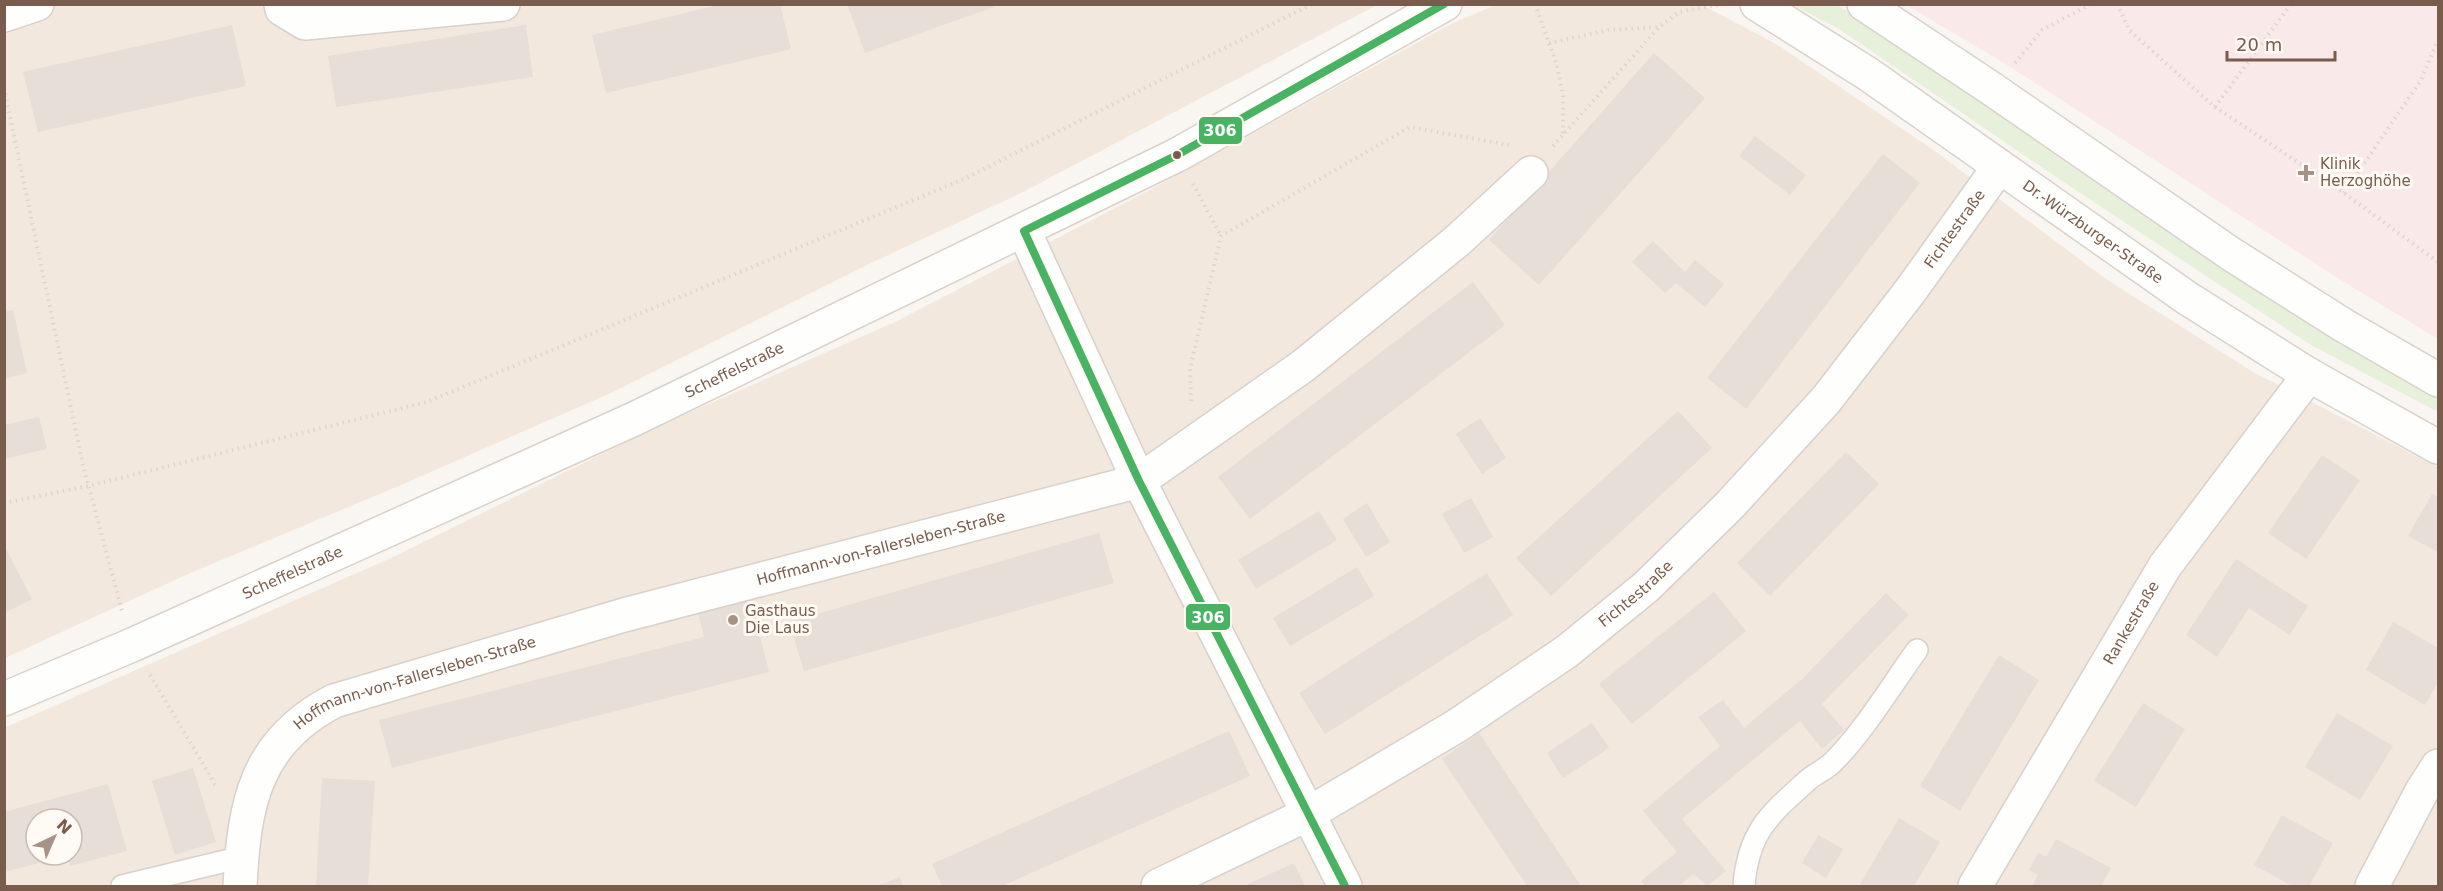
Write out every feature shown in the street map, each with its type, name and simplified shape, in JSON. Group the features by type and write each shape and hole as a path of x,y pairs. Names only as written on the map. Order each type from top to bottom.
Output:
{"street":[{"path":"4,15 37,4"},
{"path":"281,4 282,9 305,23 503,4"},
{"name":"Scheffelstraße","path":"4,699 132,645 634,419 1024,231 1177,156 1445,4"},
{"name":"Dr.-Würzburger-Straße","path":"1757,4 1868,74 2187,298 2309,375 2439,447"},
{"path":"1864,4 1992,89 2231,254 2343,325 2439,380"},
{"name":"Fichtestraße","path":"1158,886 1308,814 1458,725 1566,652 1646,587 1730,505 1826,400 1911,290 2000,167"},
{"name":"Hoffmann-von-Fallersleben-Straße","path":"241,872 249,807 263,770 290,731 304,718 334,701 624,615 1139,481 1303,366 1457,242 1531,173"},
{"path":"1024,231 1139,481 1345,886"},
{"name":"Rankestraße","path":"1975,886 2165,566 2309,375"},
{"path":"2372,886 2422,791 2439,766"}],"lane":[{"path":"1744,886 1746,860 1766,820 1810,779 1833,763 1917,651"},
{"path":"122,886 241,872"}],"path":[{"path":"4,503 88,486 427,402 964,179 1312,4"},
{"path":"1535,4 1557,66 1563,97 1563,134"},
{"path":"1221,236 1410,127 1508,144 1531,173 1659,27 1679,12 1723,4"},
{"path":"1992,89 2043,30 2091,4"},
{"path":"2117,4 2129,30 2215,107 2344,193 2439,262"},
{"path":"2215,107 2291,4"},
{"path":"1549,43 1608,30 1659,27"},
{"path":"2344,193 2421,80 2439,40"},
{"path":"4,88 88,486 132,645 215,784 249,807"},
{"path":"1177,156 1221,236 1190,369 1192,444"}],"shaded area":[{"path":"4,5 1377,5 1021,193 871,263 613,392 401,485 188,574 5,658"},
{"path":"1496,5 1702,5 1776,44 1932,149 2106,279 2253,372 2438,467 2438,886 5,886 4,728 391,558 661,425 895,322 1148,191 1453,23"},
{"name":"Klinik Herzoghöhe","path":"1906,5 2438,5 2438,339 2344,282 2004,63"}],"green space":[{"path":"1793,5 1837,5 1903,43 2438,391 2438,412 2311,345 2065,183 1839,29"}],"building":[{"path":"723,4 780,4 791,49 606,93 592,35"},
{"path":"847,4 999,4 999,5 865,53"},
{"path":"232,25 246,86 38,132 23,72"},
{"path":"526,25 533,77 336,107 328,56"},
{"path":"1654,53 1705,98 1539,285 1489,240"},
{"path":"1755,136 1806,175 1790,195 1739,156"},
{"path":"1883,154 1920,183 1746,409 1707,378"},
{"path":"1653,241 1685,272 1695,260 1724,284 1705,307 1676,283 1665,293 1632,262"},
{"path":"1473,282 1505,325 1250,519 1218,477"},
{"path":"13,310 27,373 4,379 4,312"},
{"path":"1678,411 1712,448 1551,596 1516,558"},
{"path":"39,417 47,449 4,459 4,425"},
{"path":"1480,418 1506,458 1482,474 1456,434"},
{"path":"1846,452 1879,484 1770,596 1737,563"},
{"path":"2322,455 2360,480 2306,559 2268,533"},
{"path":"2432,494 2438,497 2438,552 2408,536"},
{"path":"1471,498 1493,537 1464,553 1442,514"},
{"path":"1367,503 1390,542 1366,557 1343,519"},
{"path":"1319,511 1337,540 1256,589 1238,560"},
{"path":"1099,533 1114,583 804,671 789,622"},
{"path":"4,545 32,599 4,613"},
{"path":"2236,559 2308,606 2290,635 2249,608 2217,657 2186,635"},
{"path":"1357,567 1374,596 1290,646 1273,618"},
{"path":"1487,573 1513,615 1325,734 1299,693"},
{"path":"749,592 769,672 392,768 379,720 704,637 696,605"},
{"path":"1714,592 1746,631 1632,724 1599,684"},
{"path":"1886,593 1909,615 1822,704 1844,730 1822,749 1800,721 1682,819 1726,871 1707,886 1694,874 1678,886 1646,886 1641,881 1677,852 1643,811 1720,746 1698,717 1723,700 1744,728 1802,679"},
{"path":"2393,622 2438,648 2438,682 2425,705 2366,670"},
{"path":"1999,655 2039,680 1960,811 1920,786"},
{"path":"2143,703 2185,729 2136,807 2094,781"},
{"path":"2337,713 2393,746 2360,800 2305,767"},
{"path":"1592,723 1609,748 1563,778 1547,753"},
{"path":"1229,731 1250,776 1002,886 942,886 932,864"},
{"path":"1479,733 1581,886 1527,886 1442,759"},
{"path":"193,768 216,842 175,855 152,781"},
{"path":"322,778 375,781 368,886 316,886"},
{"path":"108,784 127,851 84,862 84,807 24,807 24,867 4,872 4,812"},
{"path":"2282,815 2333,843 2309,886 2292,886 2254,865"},
{"path":"1899,818 1940,842 1914,886 1859,886"},
{"path":"1818,835 1843,849 1826,878 1802,863"},
{"path":"2056,839 2111,868 2101,886 2032,886 2038,875 2029,870 2038,853 2046,857"},
{"path":"1294,863 1305,886 1244,886"},
{"path":"900,877 903,886 876,886"}],"transit line":[{"name":"306","path":"1345,886 1139,481 1024,231 1177,155 1444,4"}],"place":[{"name":"Klinik Herzoghöhe","path":"2306,173"},
{"name":"Gasthaus Die Laus","path":"733,620"}]}
